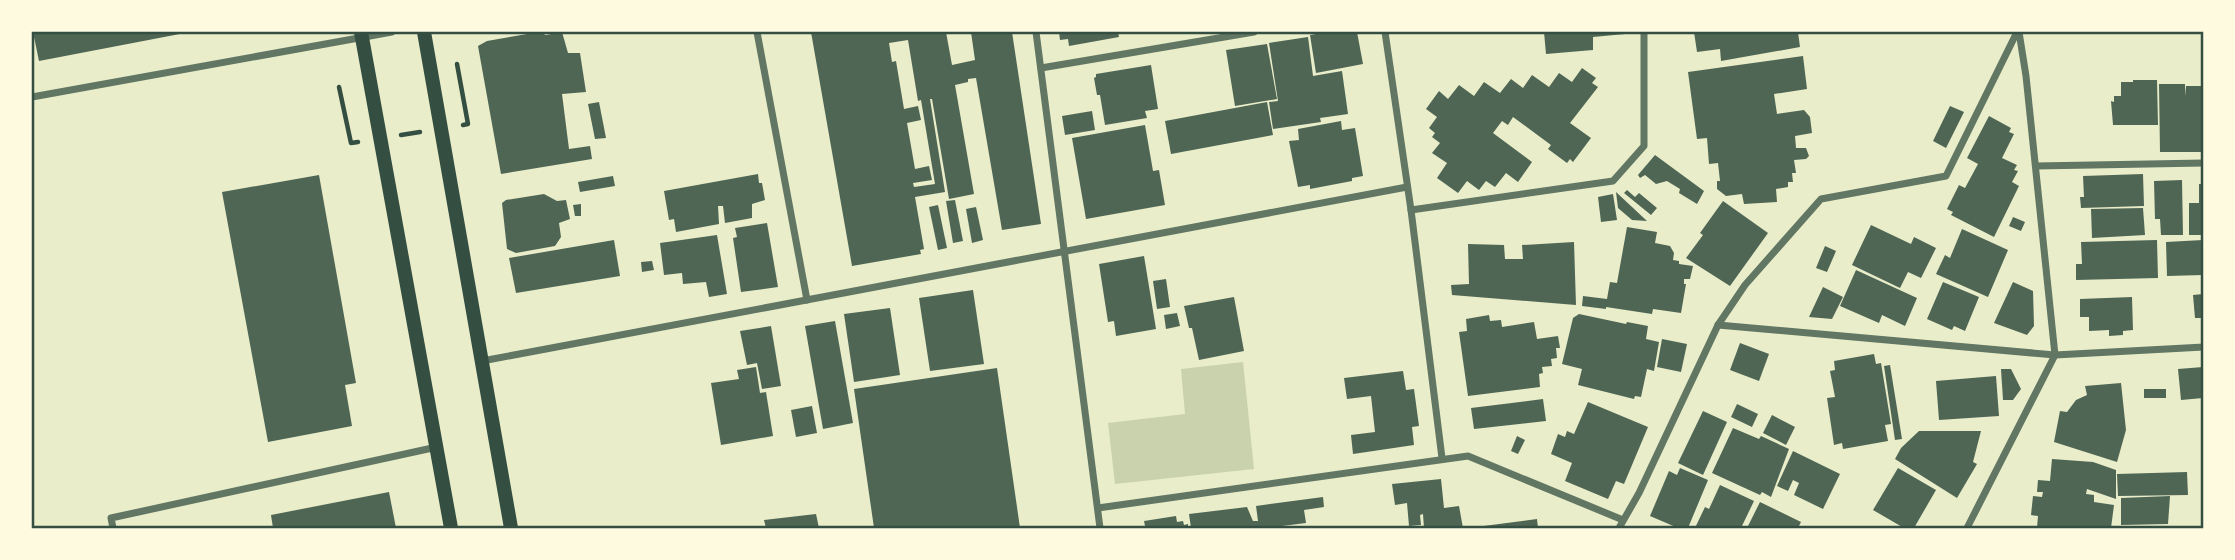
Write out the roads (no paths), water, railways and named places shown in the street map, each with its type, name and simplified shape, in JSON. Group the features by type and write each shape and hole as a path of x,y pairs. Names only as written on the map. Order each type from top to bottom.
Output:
{"main road":[{"path":"424,32 511,528"},
{"path":"362,35 451,528"}],"street":[{"path":"32,97 362,35 392,32"},
{"path":"757,32 807,300"},
{"path":"1036,32 1100,528"},
{"path":"1041,68 1254,32"},
{"path":"1385,32 1411,210 1442,458"},
{"path":"1411,210 1613,181 1644,146 1644,32"},
{"path":"1967,528 2055,355 2036,166 2018,32"},
{"path":"1619,528 1639,493 1718,325 1745,285 1821,199 1945,176 2018,32"},
{"path":"2036,166 2203,163"},
{"path":"482,361 1407,187"},
{"path":"1718,325 2055,355 2203,347"},
{"path":"113,528 111,518 438,447"},
{"path":"1098,508 1468,456 1623,520"}]}
